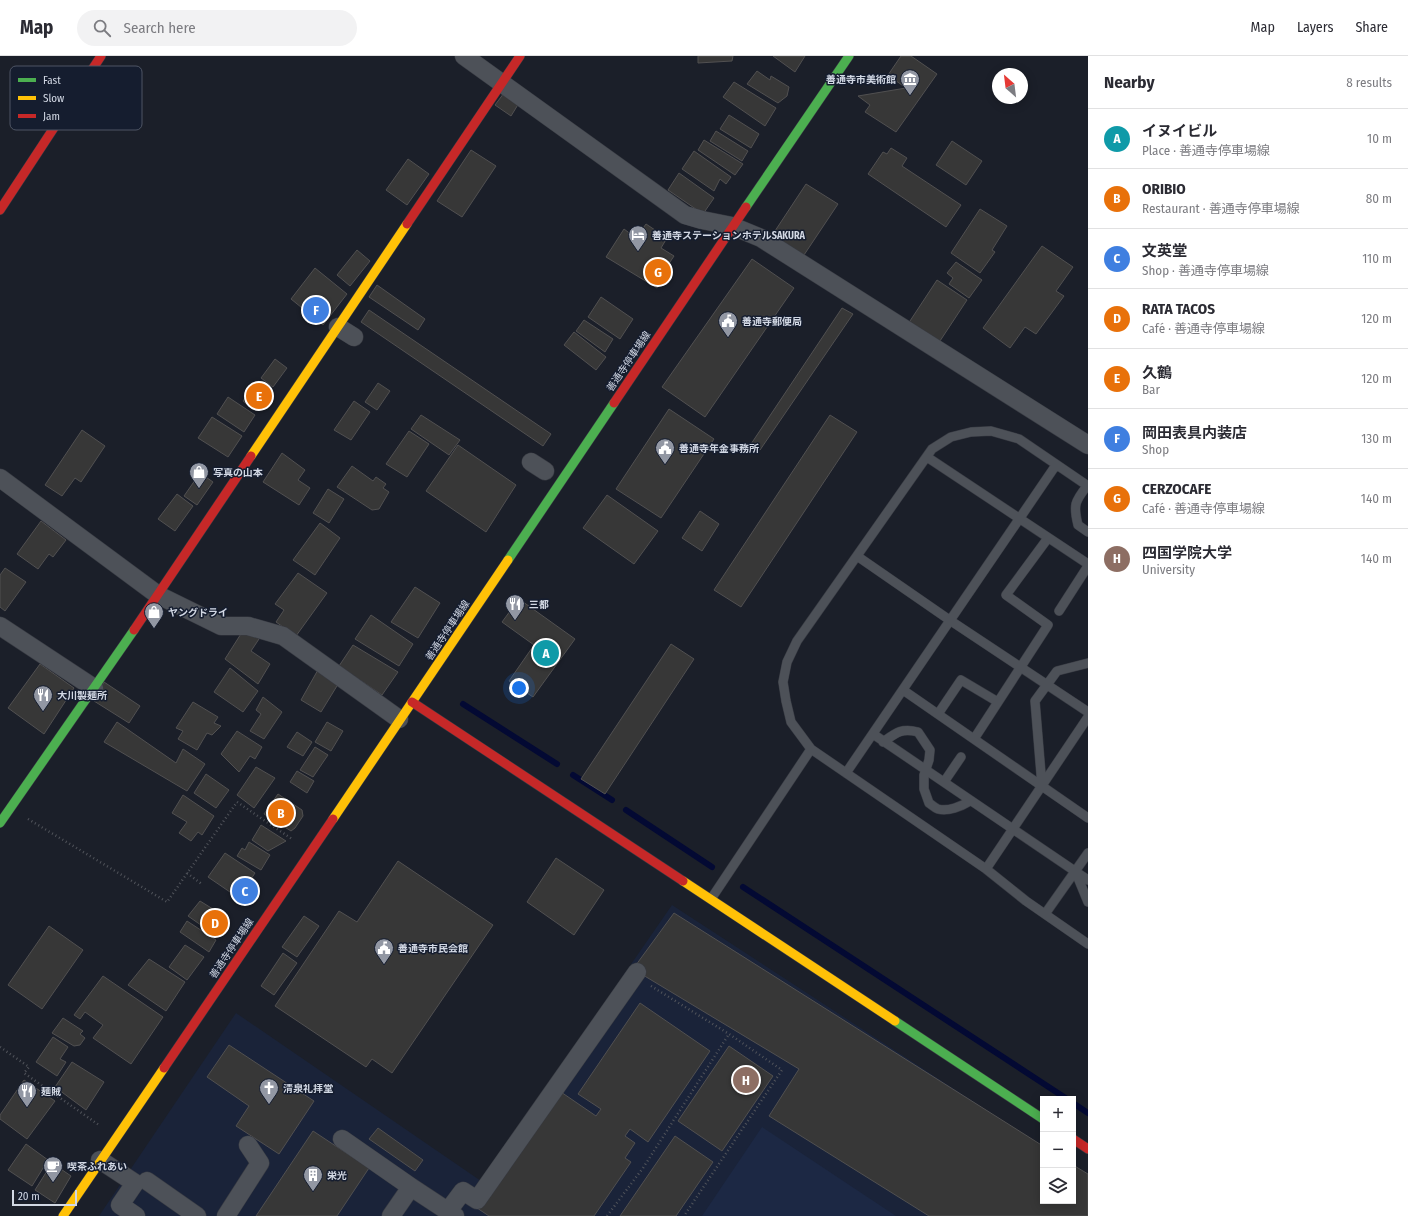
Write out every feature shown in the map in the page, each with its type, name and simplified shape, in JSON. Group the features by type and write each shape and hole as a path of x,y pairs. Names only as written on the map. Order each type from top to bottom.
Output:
{"street":[{"path":"94,66 101,56"},
{"path":"464,56 685,215 732,226 761,238 1088,445"},
{"path":"0,823 158,595 501,82 520,56"},
{"name":"善通寺停車場線","path":"63,1216 412,702 732,226 849,56"},
{"path":"0,210 52,130"},
{"path":"338,327 354,337"},
{"path":"0,478 158,595 221,626 248,626 283,636 400,719"},
{"path":"0,626 94,688"},
{"path":"412,702 1040,1117"},
{"path":"342,1139 451,1214 462,1191 477,1200 636,974"},
{"path":"1076,1141 1088,1149"},
{"path":"226,1216 260,1163 248,1145"},
{"path":"100,1160 135,1183 120,1205 136,1216"},
{"path":"147,1181 197,1216"},
{"path":"392,1216 411,1186"}],"lane":[{"path":"1088,532 1078,525 1075,512 1077,498 1088,486 1020,439 991,431 971,432 951,437 932,449 797,641 787,662 783,682 791,722 811,749 986,869 1088,944"},
{"path":"926,457 1020,518 1088,565 1059,611"},
{"path":"846,773 1056,465"},
{"path":"974,739 1048,625 1006,595 1048,538"},
{"path":"856,556 950,621 1088,712"},
{"path":"1042,786 1035,701 1056,671 1088,663"},
{"path":"938,714 961,680 998,702"},
{"path":"903,690 1088,818"},
{"path":"986,869 1088,717"},
{"path":"884,742 897,732 908,730 918,732 930,750 930,760 924,775 924,789 929,803 938,809 951,809 962,806 970,800"},
{"path":"873,734 1088,880"},
{"path":"711,899 811,749"},
{"path":"944,782 961,757"},
{"path":"1046,914 1088,853"},
{"path":"1075,872 1088,902"}],"path":[{"path":"10,809 167,902 237,802 310,851"},
{"path":"187,873 203,885"},
{"path":"636,974 782,1070 684,1216"},
{"path":"607,1216 643,1168 729,1034"},
{"path":"0,1047 29,1067 24,1073 100,1126"}],"shaded area":[{"path":"672,905 1040,1145 1040,1204 1076,1204 1076,1196 1088,1176 1088,1216 99,1216 236,1013 481,1181"},
{"path":"762,1127 896,1216 702,1216"}],"building":[{"path":"698,56 733,56 732,61 698,63"},
{"path":"773,56 805,56 795,72"},
{"path":"901,56 911,56 937,74 896,132 865,112 870,105 858,96 906,88 888,75"},
{"path":"757,71 770,80 771,76 789,87 787,96 778,103 747,84"},
{"path":"734,82 776,108 765,126 723,97"},
{"path":"504,93 519,103 511,116 495,105"},
{"path":"729,115 759,134 751,148 720,129"},
{"path":"716,131 748,151 742,161 710,141"},
{"path":"704,140 743,164 735,175 698,150"},
{"path":"952,141 982,161 966,185 936,165"},
{"path":"891,148 907,158 902,166 961,205 946,227 868,174 883,152 887,154"},
{"path":"471,150 496,166 462,217 437,201"},
{"path":"694,151 731,177 726,184 720,179 714,191 682,169"},
{"path":"408,159 429,174 407,205 386,190"},
{"path":"679,173 714,198 703,214 668,190"},
{"path":"806,184 838,204 802,258 771,237"},
{"path":"980,209 1007,226 992,250 995,252 980,273 951,253"},
{"name":"善通寺ステーションホテルSAKURA","path":"646,224 667,238 661,248 674,256 668,265 672,267 657,288 606,257 624,229 636,238"},
{"path":"1042,246 1073,267 1056,291 1064,296 1036,334 1025,327 1010,348 983,328"},
{"path":"357,250 370,261 350,286 337,275"},
{"path":"752,259 794,288 705,417 662,387"},
{"path":"956,262 982,280 969,298 949,284 953,278 947,273"},
{"path":"315,268 347,294 323,325 291,299"},
{"path":"937,280 967,300 938,344 908,324"},
{"path":"377,285 425,319 418,330 369,297"},
{"path":"601,297 633,319 620,339 588,317"},
{"path":"842,308 853,314 760,450 751,444"},
{"path":"369,310 551,434 543,446 361,322"},
{"path":"584,320 613,339 605,352 576,331"},
{"path":"574,332 606,357 596,370 564,345"},
{"path":"275,359 287,368 273,387 261,378"},
{"path":"258,381 269,389 254,410 243,401"},
{"path":"378,383 390,391 377,410 365,402"},
{"path":"228,397 255,415 244,432 217,414"},
{"path":"354,401 370,412 351,440 334,430"},
{"path":"669,409 714,439 661,518 616,489"},
{"path":"421,415 460,440 449,455 411,429"},
{"path":"830,415 857,432 741,607 714,590"},
{"path":"212,417 242,436 228,457 198,438"},
{"path":"82,430 105,446 81,482 75,478 62,496 45,485"},
{"path":"409,431 429,444 407,477 386,464"},
{"path":"458,445 516,485 486,532 426,491"},
{"path":"282,453 305,470 298,480 310,488 299,505 263,482"},
{"path":"352,466 373,481 376,477 386,484 383,488 389,492 379,509 372,510 337,487"},
{"path":"200,473 213,482 197,505 184,496"},
{"path":"328,489 344,499 329,523 313,513"},
{"path":"177,494 193,506 175,531 158,519"},
{"path":"607,495 658,531 634,564 583,528"},
{"path":"700,511 719,524 702,551 682,538"},
{"path":"41,521 66,540 53,557 49,554 38,569 17,554"},
{"path":"320,523 340,538 315,575 293,560"},
{"path":"5,568 26,582 5,611 0,607 0,575"},
{"path":"298,573 327,593 296,636 276,622 284,610 275,604"},
{"path":"415,587 440,603 418,638 391,622"},
{"path":"519,599 575,639 533,697 509,681 534,645 502,622"},
{"path":"371,615 413,644 399,666 355,639"},
{"path":"251,618 267,627 251,651 270,664 258,684 225,659"},
{"path":"671,644 694,659 605,794 581,779"},
{"path":"353,645 398,672 382,695 339,666"},
{"path":"40,664 74,688 44,734 8,708"},
{"path":"230,668 258,691 243,712 214,692"},
{"path":"319,668 340,681 321,712 301,700"},
{"path":"104,682 140,706 129,723 94,701"},
{"path":"263,697 282,712 264,739 250,731 261,714 256,710"},
{"path":"193,702 218,717 214,723 221,726 212,735 207,733 197,750 178,739 183,731 176,728"},
{"path":"117,722 176,763 183,749 205,764 187,791 104,742"},
{"path":"327,722 343,731 331,751 315,742"},
{"path":"237,731 262,747 255,759 250,756 239,772 221,754"},
{"path":"297,732 312,742 303,756 287,747"},
{"path":"315,747 328,755 313,777 300,770"},
{"path":"256,767 275,778 254,808 237,795"},
{"path":"297,771 314,781 307,793 290,782"},
{"path":"206,774 229,790 216,808 194,793"},
{"path":"278,794 302,810 303,816 295,828 291,831 264,814"},
{"path":"183,795 214,816 202,835 198,832 191,841 179,833 187,822 172,813"},
{"path":"261,825 286,841 268,851 252,840"},
{"path":"249,842 270,855 261,870 237,856 242,848 245,850"},
{"path":"225,853 255,873 249,882 256,888 246,903 208,877"},
{"path":"556,858 604,890 574,935 527,902"},
{"name":"善通寺市民会館","path":"398,861 493,925 392,1073 372,1059 366,1067 275,1006 339,911 357,922"},
{"path":"200,901 229,919 218,937 188,916"},
{"path":"674,913 1040,1144 1040,1204 1076,1204 1076,1167 1088,1174 1088,1216 929,1216 769,1116 799,1069 633,969"},
{"path":"304,916 319,926 297,957 282,947"},
{"path":"187,921 216,940 209,952 180,932"},
{"path":"49,926 83,950 42,1009 8,985"},
{"path":"185,945 204,957 187,980 169,967"},
{"path":"283,953 297,963 274,995 261,986"},
{"path":"149,959 185,982 166,1011 128,985"},
{"path":"103,976 163,1017 131,1064 93,1038 103,1025 85,1012 80,1019 74,1015"},
{"path":"640,1003 710,1051 648,1142 630,1129 625,1136 635,1143 625,1158 631,1162 594,1216 489,1216 477,1208 558,1090 596,1116 601,1109 578,1094"},
{"path":"63,1018 83,1031 80,1034 85,1038 80,1045 74,1046 52,1033"},
{"path":"53,1037 68,1047 60,1059 66,1062 57,1076 36,1062"},
{"path":"229,1045 314,1101 279,1154 236,1126 249,1106 207,1077"},
{"path":"729,1046 773,1076 722,1151 678,1121"},
{"path":"72,1062 104,1082 86,1110 55,1087"},
{"name":"麺賊","path":"24,1080 55,1101 27,1139 0,1119 0,1115"},
{"path":"378,1128 423,1160 415,1171 369,1139"},
{"name":"栄光","path":"313,1131 369,1168 337,1216 256,1216"},
{"path":"675,1136 713,1162 676,1216 620,1216"},
{"path":"26,1144 48,1160 32,1186 8,1170"},
{"name":"喫茶ふれあい","path":"52,1163 71,1176 55,1203 35,1190"}],"waterway":[{"path":"463,704 557,764"},
{"path":"573,775 612,800"},
{"path":"626,810 712,867"},
{"path":"743,887 1062,1096"},
{"path":"1076,1105 1088,1113"}],"traffic: fast":[{"path":"746,207 849,56"},
{"path":"508,560 614,403"},
{"path":"0,823 134,630"},
{"path":"895,1021 1040,1117"}],"traffic: slow":[{"path":"251,456 407,224"},
{"path":"333,819 508,560"},
{"path":"683,881 895,1021"},
{"path":"63,1216 164,1068"}],"traffic: jam":[{"path":"94,66 101,56"},
{"path":"407,224 520,56"},
{"path":"0,210 52,130"},
{"path":"614,403 746,207"},
{"path":"134,630 251,456"},
{"path":"412,702 683,881"},
{"path":"164,1068 333,819"},
{"path":"1076,1141 1088,1149"}],"place":[{"name":"善通寺市美術館","path":"910,96"},
{"name":"善通寺ステーションホテルSAKURA","path":"638,252"},
{"name":"CERZOCAFE","path":"658,272"},
{"name":"岡田表具内装店","path":"316,310"},
{"name":"善通寺郵便局","path":"728,338"},
{"name":"久鶴","path":"259,396"},
{"name":"善通寺年金事務所","path":"665,465"},
{"name":"写真の山本","path":"199,489"},
{"name":"三都","path":"515,621"},
{"name":"ヤングドライ","path":"154,629"},
{"name":"イヌイビル","path":"546,653"},
{"name":"大川製麺所","path":"43,712"},
{"name":"ORIBIO","path":"281,813"},
{"name":"文英堂","path":"245,891"},
{"name":"RATA TACOS","path":"215,923"},
{"name":"善通寺市民会館","path":"384,965"},
{"name":"四国学院大学","path":"746,1080"},
{"name":"清泉礼拝堂","path":"269,1105"},
{"name":"麺賊","path":"27,1108"},
{"name":"喫茶ふれあい","path":"53,1183"},
{"name":"栄光","path":"313,1192"}]}
